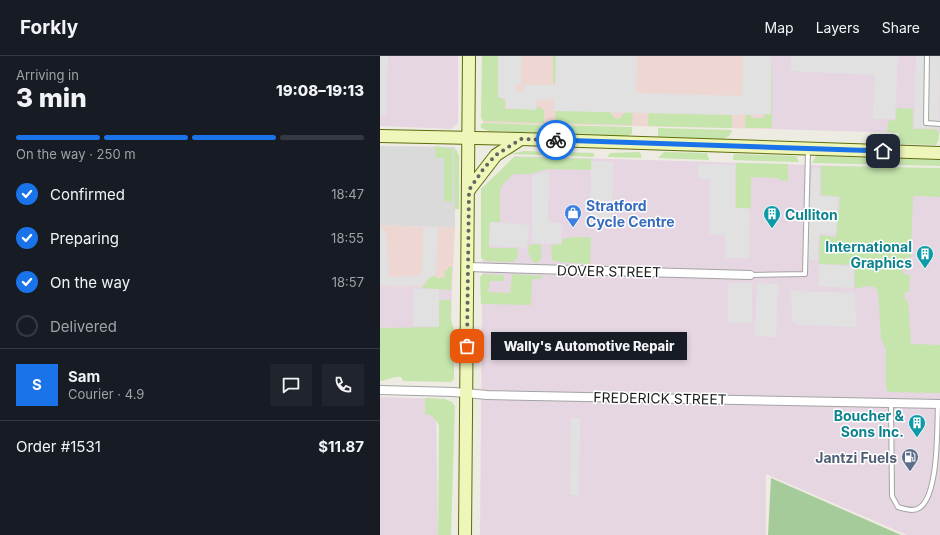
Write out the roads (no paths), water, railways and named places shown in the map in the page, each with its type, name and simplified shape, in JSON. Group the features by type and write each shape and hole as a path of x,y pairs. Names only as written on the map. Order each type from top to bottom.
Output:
{"street":[{"path":"465,535 469,56"},
{"path":"380,136 521,139 940,153"},
{"path":"469,190 481,172 496,155 521,139"},
{"name":"DOVER STREET","path":"468,267 750,275"},
{"name":"FREDERICK STREET","path":"380,390 502,395 939,404"}],"lane":[{"path":"928,56 926,123 940,124"},
{"path":"750,275 805,274 808,149"},
{"path":"891,403 892,496 898,507 912,510 919,508 924,504 936,467 939,404"}],"place":[{"name":"Stratford Cycle Centre","path":"573,228"},
{"name":"Culliton","path":"772,229"},
{"name":"International Graphics","path":"925,269"},
{"name":"Wally's Automotive Repair","path":"467,346"},
{"name":"Boucher & Sons Inc.","path":"917,438"},
{"name":"Jantzi Fuels","path":"910,472"}]}
